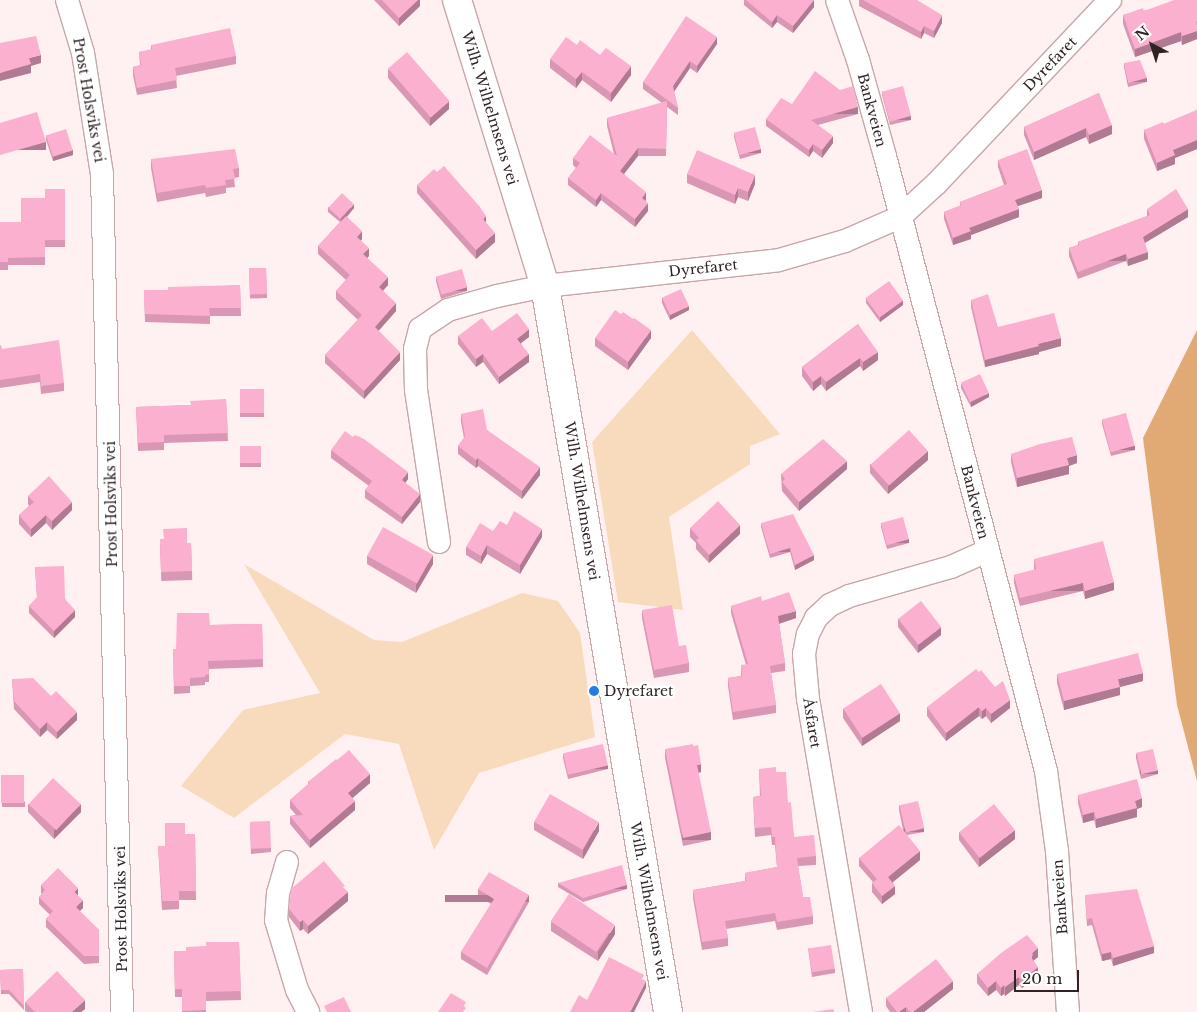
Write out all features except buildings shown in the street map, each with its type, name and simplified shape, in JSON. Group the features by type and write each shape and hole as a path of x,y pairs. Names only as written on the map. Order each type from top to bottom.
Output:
{"street":[{"name":"Prost Holsviks vei","path":"68,0 83,53 102,174 122,1012"},
{"name":"Wilh. Wilhelmsens vei","path":"457,0 545,286 668,1012"},
{"name":"Bankveien","path":"837,0 858,60 1046,771 1057,851 1068,1012"},
{"name":"Dyrefaret","path":"439,542 416,390 416,349 420,329 448,310 545,286 779,260 845,241 900,217 937,183 1110,0"},
{"name":"Åsfaret","path":"861,1012 808,699 804,654 808,634 816,618 830,605 849,596 951,567 988,551"},
{"path":"287,862 278,893 276,920 298,990 308,1012"}],"shaded area":[{"path":"692,330 780,434 750,446 750,464 669,517 683,610 618,602 592,442"},
{"path":"1197,330 1197,781 1177,705 1143,438"},
{"path":"244,564 374,640 402,642 522,593 558,601 580,633 595,737 479,773 434,850 399,744 345,734 234,818 181,786 243,710 320,693"}],"place":[{"name":"Dyrefaret","path":"594,691"}]}
